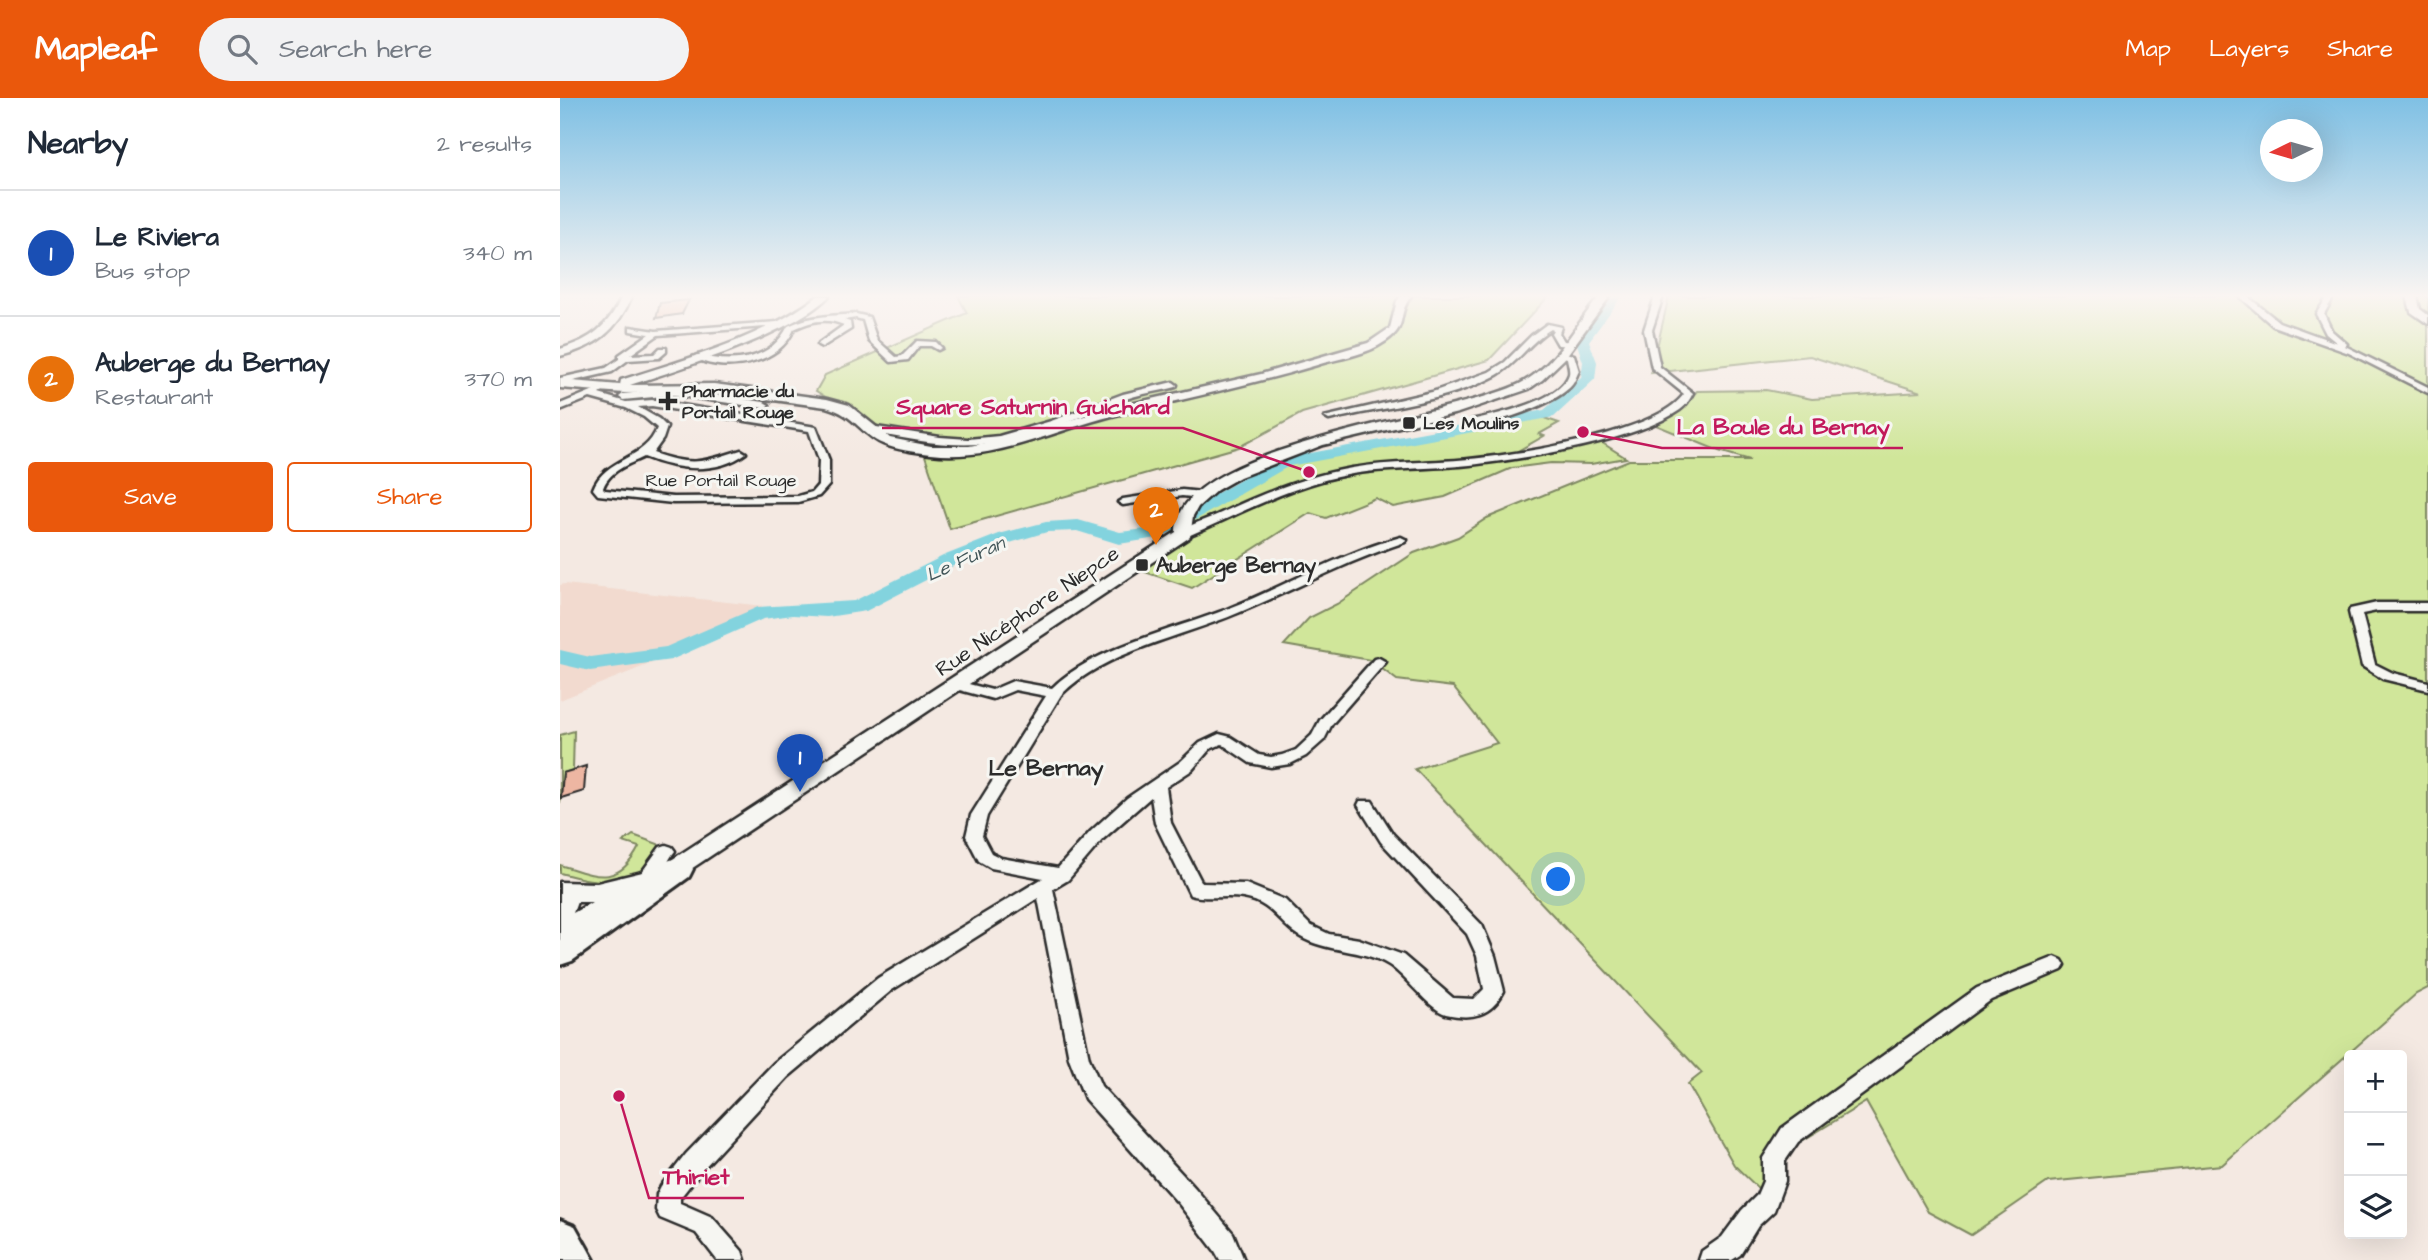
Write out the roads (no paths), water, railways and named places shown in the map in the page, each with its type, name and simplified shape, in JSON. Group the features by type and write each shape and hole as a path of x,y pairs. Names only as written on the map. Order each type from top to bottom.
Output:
{"highway":[{"path":"560,952 672,860"},
{"path":"560,1241 573,1260"}],"street":[{"path":"626,358 622,356 631,350"},
{"path":"560,382 609,370 626,358 656,356 663,350"},
{"path":"609,393 710,350"},
{"path":"696,356 717,363 745,362 775,350"},
{"path":"883,350 894,360 905,358 911,350"},
{"path":"609,393 714,388 827,403 845,408 859,416 886,441 931,450 969,450 1015,442 1108,413 1265,377 1355,350"},
{"path":"1329,417 1446,389 1494,374 1523,350"},
{"name":"Rue Nicéphore Niepce","path":"672,860 957,685 1184,526 1202,495 1237,472 1320,441 1498,397 1537,378 1565,350"},
{"path":"1475,422 1539,403 1565,390 1576,375 1575,365 1567,350"},
{"path":"1184,526 1306,482 1389,466 1470,462 1514,456 1651,423 1678,409 1688,399 1689,393 1656,368 1652,350"},
{"path":"2352,351 2428,390"},
{"path":"560,382 609,393 674,392 764,405"},
{"path":"870,429 944,441 984,441 1047,425 1129,395 1173,385"},
{"name":"Rue Portail Rouge","path":"560,396 609,393 621,405 654,418 662,427 661,437 648,451 608,472 599,481 598,488 602,493 673,500 799,499 818,493 823,488 825,460 822,446 813,429 652,404 621,405"},
{"path":"560,407 587,396"},
{"name":"Rue Portail Rouge","path":"648,451 648,455 667,462 694,467 722,462 741,453"},
{"path":"1123,502 1182,493 1202,495"},
{"path":"1053,881 997,864 985,857 974,836 979,815 1012,767 1055,692 1069,679 1129,648 1233,611 1360,553 1401,540"},
{"path":"2428,607 2377,607 2355,612 2369,666 2388,676 2428,685"},
{"path":"733,1260 704,1225 668,1210 669,1194 694,1162 781,1070 885,984 1053,881 1133,802 1186,766 1205,746 1219,739 1226,740 1255,759 1271,762 1284,760 1301,752 1319,737 1325,723 1378,663"},
{"path":"957,685 993,695 1013,685 1055,692"},
{"path":"1157,784 1163,823 1196,890 1246,891 1268,900 1279,905 1303,930 1326,942 1359,946 1396,960 1448,1006 1478,1008 1494,990 1486,956 1475,930 1387,838 1366,805"},
{"path":"560,923 639,883 672,860"},
{"path":"560,932 672,860"},
{"path":"1053,881 1079,1058 1093,1092 1187,1196 1224,1242 1232,1260"},
{"path":"561,899 639,883"},
{"path":"1711,1260 1731,1246 1750,1218 1766,1203 1774,1181 1774,1158 1790,1135 1984,994 2055,965"}],"waterway":[{"name":"Le Furan","path":"560,657 590,664 671,653 758,613 859,607 950,560 1006,538 1046,527 1078,525 1119,538 1150,534 1179,522 1284,462 1549,414 1588,379 1590,362 1586,350"}],"place":[{"name":"Pharmacie du Portail Rouge","path":"668,401"},
{"name":"Les Moulins","path":"1409,423"},
{"name":"La Boule du Bernay","path":"1583,432"},
{"name":"Square Saturnin Guichard","path":"1309,472"},
{"name":"Auberge du Bernay","path":"1156,545"},
{"name":"Auberge Bernay","path":"1142,565"},
{"name":"Le Riviera","path":"800,792"},
{"name":"Thiriet","path":"619,1096"}],"district":[{"name":"Le Bernay","path":"1046,767"}]}
